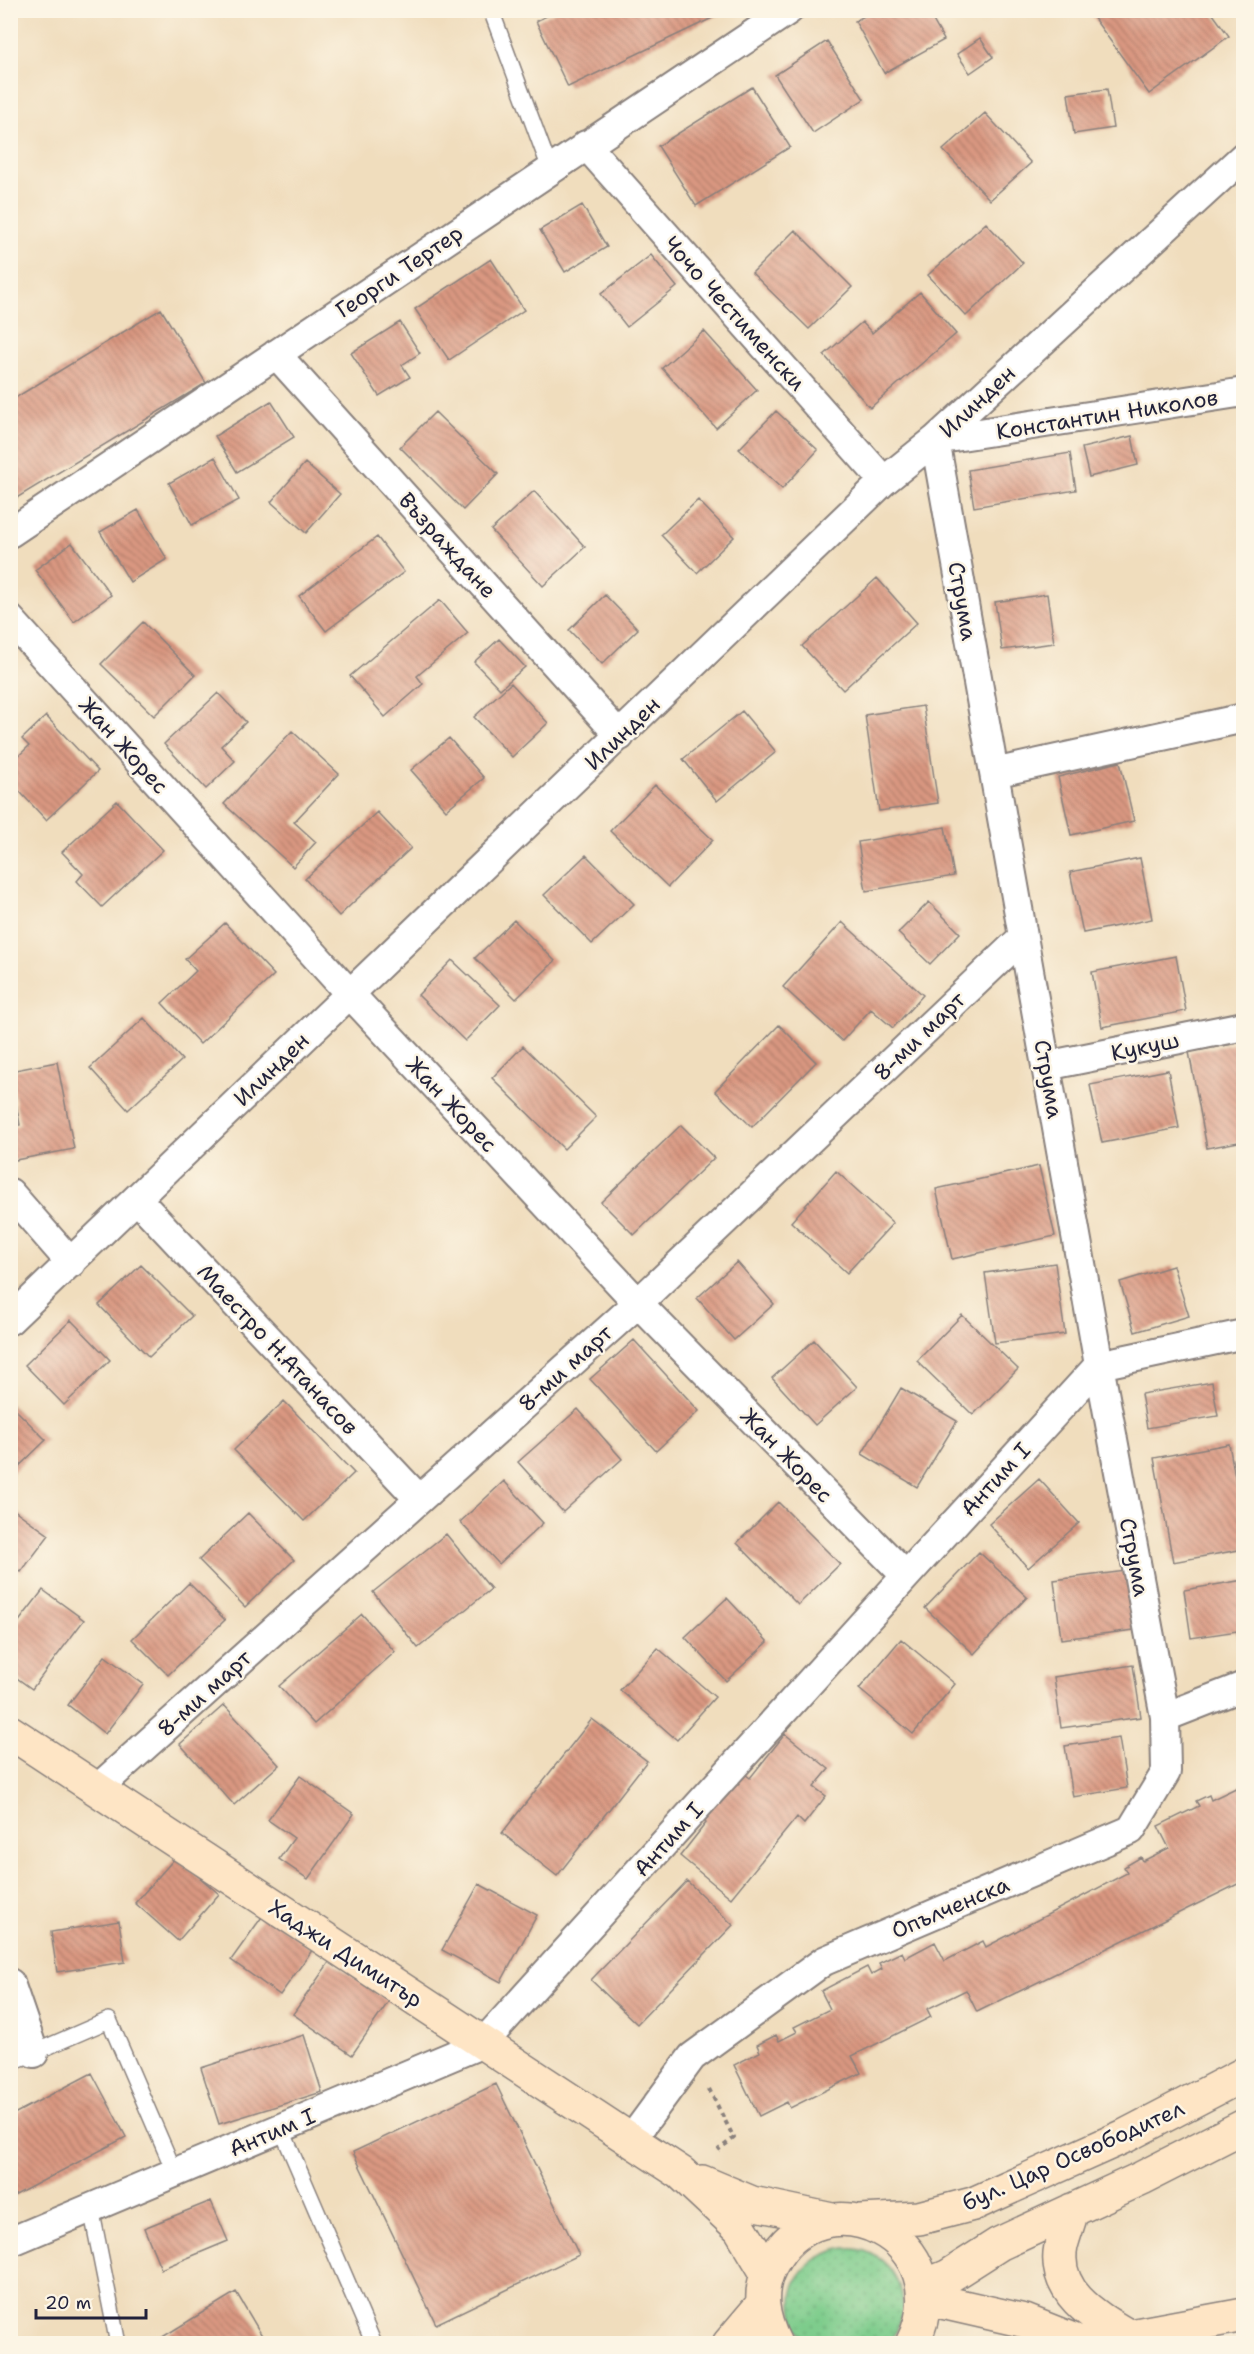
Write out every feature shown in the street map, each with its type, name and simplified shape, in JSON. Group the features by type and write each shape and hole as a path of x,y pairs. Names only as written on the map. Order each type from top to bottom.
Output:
{"main road":[{"name":"Хаджи Димитър","path":"10,1732 681,2173"},
{"name":"бул. Цар Освободител","path":"846,2221 919,2218 973,2204 1125,2136 1244,2074"},
{"name":"бул. Цар Освободител","path":"924,2293 999,2244 1142,2178 1244,2126"},
{"path":"681,2173 752,2203 846,2221 890,2234 904,2247 920,2272 924,2293 924,2313 912,2343"},
{"path":"681,2173 740,2228 767,2272"},
{"path":"1072,2210 1061,2247 1061,2275 1072,2295 1097,2318 1128,2336"},
{"path":"775,2343 766,2326 762,2306 767,2272 777,2254 788,2241 816,2224 846,2221"},
{"path":"924,2293 1025,2321 1085,2343 1244,2315"},
{"path":"729,2343 762,2306"}],"street":[{"name":"Георги Тертер","path":"10,533 789,10"},
{"name":"Чочо Честименски","path":"586,145 884,481"},
{"name":"Илинден","path":"10,1320 884,481 935,440 1244,156"},
{"name":"Възраждане","path":"276,354 620,736"},
{"name":"Константин Николов","path":"935,440 1244,392"},
{"name":"Струма","path":"935,440 1099,1365 1166,1717"},
{"name":"Жан Жорес","path":"10,620 349,993 638,1303 906,1576"},
{"path":"994,773 1244,718"},
{"name":"8-ми март","path":"97,1789 638,1303 1023,937"},
{"name":"Кукуш","path":"1046,1066 1244,1026"},
{"path":"10,1193 71,1263"},
{"name":"Маестро Н.Атанасов","path":"137,1199 419,1499"},
{"path":"1099,1365 1244,1334"},
{"name":"Антим I","path":"10,2242 483,2043 1099,1365"},
{"path":"1166,1717 1244,1686"},
{"name":"Опълченска","path":"631,2140 692,2057 824,1961 1131,1830 1166,1772 1166,1717"},
{"path":"10,1983 22,2058"}],"lane":[{"path":"491,10 550,169"},
{"path":"22,2058 109,2020 175,2173"},
{"path":"281,2128 374,2343"},
{"path":"91,2208 118,2343"}],"path":[{"path":"692,2057 734,2138 719,2151 709,2149"}],"green space":[{"path":"846,2248 865,2251 878,2258 889,2267 896,2278 903,2305 896,2332 887,2343 808,2343 796,2326 792,2305 793,2292 803,2271 821,2256"}],"building":[{"path":"559,10 729,10 568,87 536,21"},
{"path":"875,10 927,10 944,40 884,73 855,21"},
{"path":"1088,10 1210,10 1229,36 1149,94"},
{"path":"980,38 993,57 970,73 957,54"},
{"path":"827,41 864,99 813,133 775,75"},
{"path":"752,87 790,147 696,206 658,146"},
{"path":"1107,89 1113,128 1074,134 1068,94"},
{"path":"985,113 1031,163 990,200 943,150"},
{"path":"582,205 607,247 565,272 540,230"},
{"path":"986,223 1023,263 966,316 928,275"},
{"path":"795,230 852,287 809,329 752,273"},
{"path":"651,255 677,287 627,327 601,294"},
{"path":"491,259 524,310 449,360 415,309"},
{"path":"920,292 956,334 870,408 824,355 862,322 872,333"},
{"path":"161,309 206,383 10,502 10,401"},
{"path":"400,322 420,353 402,365 410,377 379,396 351,353"},
{"path":"704,331 757,390 716,428 662,368"},
{"path":"271,401 294,437 237,472 215,436"},
{"path":"776,411 818,450 782,489 739,449"},
{"path":"435,412 498,474 463,510 400,447"},
{"path":"1132,436 1138,465 1089,477 1082,448"},
{"path":"1070,453 1076,490 974,507 968,470"},
{"path":"215,457 239,500 192,525 169,483"},
{"path":"305,463 340,494 306,533 271,502"},
{"path":"534,491 585,547 543,586 491,530"},
{"path":"698,500 734,537 697,573 661,535"},
{"path":"138,510 167,559 130,582 100,532"},
{"path":"377,537 404,572 326,631 299,596"},
{"path":"72,543 111,595 74,622 35,570"},
{"path":"877,578 917,623 843,690 802,646"},
{"path":"1047,594 1054,643 1002,650 995,602"},
{"path":"605,595 638,629 602,664 569,630"},
{"path":"440,600 468,633 417,676 423,684 385,717 350,676"},
{"path":"143,622 195,675 154,716 101,664"},
{"path":"499,639 525,667 500,689 474,662"},
{"path":"511,683 548,723 512,757 474,717"},
{"path":"218,693 246,722 221,746 235,761 206,789 164,744"},
{"path":"923,706 938,803 879,811 865,715"},
{"path":"742,711 776,752 717,801 683,759"},
{"path":"46,716 98,771 46,820 10,781 10,764 29,746 22,739"},
{"path":"292,731 339,774 294,822 316,842 293,867 224,804"},
{"path":"449,738 484,778 446,810 411,770"},
{"path":"1120,762 1134,821 1071,835 1058,777"},
{"path":"655,785 713,840 668,887 610,831"},
{"path":"117,801 163,850 102,907 77,881 83,874 62,852"},
{"path":"377,812 411,848 339,916 305,879"},
{"path":"945,827 954,876 866,891 858,842"},
{"path":"586,855 634,904 592,944 544,895"},
{"path":"1140,858 1152,919 1083,933 1070,872"},
{"path":"929,902 960,933 930,964 898,933"},
{"path":"514,920 555,961 516,999 475,958"},
{"path":"842,922 923,995 893,1028 871,1009 842,1041 783,987"},
{"path":"225,923 274,975 200,1044 162,1003 196,971 185,959"},
{"path":"1176,956 1186,1011 1102,1027 1092,972"},
{"path":"452,960 500,1005 465,1041 418,995"},
{"path":"144,1018 182,1060 128,1110 90,1068"},
{"path":"779,1025 816,1062 752,1127 715,1091"},
{"path":"1244,1042 1244,1141 1207,1148 1189,1052"},
{"path":"523,1046 596,1117 564,1149 492,1078"},
{"path":"57,1062 74,1149 10,1161 10,1127 20,1125 10,1071"},
{"path":"1168,1070 1179,1128 1102,1143 1090,1085"},
{"path":"681,1125 714,1158 634,1235 601,1202"},
{"path":"1039,1166 1055,1236 952,1259 936,1189"},
{"path":"836,1171 893,1223 847,1273 791,1222"},
{"path":"737,1262 774,1304 734,1340 697,1298"},
{"path":"1055,1263 1065,1334 995,1343 985,1273"},
{"path":"141,1265 192,1316 149,1357 99,1305"},
{"path":"1173,1266 1189,1316 1135,1332 1120,1282"},
{"path":"962,1315 1018,1369 973,1415 917,1361"},
{"path":"71,1320 110,1360 64,1405 25,1365"},
{"path":"634,1340 699,1411 656,1451 590,1379"},
{"path":"814,1340 857,1387 815,1425 772,1378"},
{"path":"1212,1382 1218,1416 1147,1428 1141,1394"},
{"path":"901,1388 957,1421 917,1487 862,1454"},
{"path":"284,1401 354,1473 304,1521 234,1450"},
{"path":"10,1404 46,1440 10,1475"},
{"path":"578,1409 622,1459 563,1512 518,1462"},
{"path":"1229,1444 1244,1526 1244,1549 1173,1562 1154,1458"},
{"path":"1039,1479 1079,1523 1028,1568 989,1524"},
{"path":"504,1481 543,1523 499,1564 460,1522"},
{"path":"778,1502 840,1564 798,1605 737,1543"},
{"path":"10,1507 49,1535 21,1572 10,1564"},
{"path":"248,1513 294,1560 245,1607 199,1560"},
{"path":"446,1534 491,1589 418,1648 373,1592"},
{"path":"979,1552 1027,1597 974,1654 925,1608"},
{"path":"1126,1571 1134,1630 1061,1639 1054,1580"},
{"path":"1244,1580 1244,1639 1238,1640 1237,1631 1191,1638 1184,1590"},
{"path":"189,1583 225,1620 168,1675 132,1639"},
{"path":"43,1590 84,1620 32,1689 10,1673 10,1633"},
{"path":"727,1598 768,1642 726,1681 685,1637"},
{"path":"362,1614 395,1652 314,1724 279,1686"},
{"path":"901,1639 955,1684 913,1734 859,1689"},
{"path":"658,1648 715,1697 677,1740 620,1690"},
{"path":"105,1656 143,1684 105,1734 68,1705"},
{"path":"1133,1665 1141,1717 1061,1728 1054,1677"},
{"path":"224,1705 279,1765 234,1805 180,1744"},
{"path":"592,1719 647,1761 557,1876 502,1833"},
{"path":"785,1734 829,1769 814,1787 826,1796 804,1824 797,1817 731,1898 680,1856 706,1823 701,1819 741,1771 750,1778"},
{"path":"1119,1738 1127,1788 1073,1797 1065,1746"},
{"path":"300,1776 354,1814 308,1879 279,1859 294,1838 268,1820"},
{"path":"1244,1784 1244,1881 977,2012 966,1990 927,2009 931,2017 852,2056 861,2073 790,2108 787,2102 759,2116 734,2065 760,2052 757,2045 776,2035 779,2041 797,2032 794,2027 830,2009 821,1991 867,1967 871,1975 882,1969 879,1963 902,1952 905,1958 935,1942 945,1961 983,1941 986,1947 1127,1873 1124,1867 1141,1857 1143,1861 1169,1848 1158,1826 1199,1806 1196,1801 1209,1795 1211,1800"},
{"path":"176,1857 219,1894 178,1941 135,1903"},
{"path":"687,1881 733,1925 637,2024 591,1980"},
{"path":"479,1884 537,1915 501,1982 442,1950"},
{"path":"264,1914 313,1949 280,1995 231,1960"},
{"path":"119,1921 125,1962 57,1972 51,1932"},
{"path":"330,1961 389,2001 352,2055 293,2014"},
{"path":"304,2035 322,2092 219,2124 201,2068"},
{"path":"92,2073 126,2137 10,2198 10,2116"},
{"path":"496,2084 579,2255 436,2324 353,2152"},
{"path":"211,2201 228,2241 161,2269 144,2228"},
{"path":"236,2292 267,2344 151,2344"}]}
